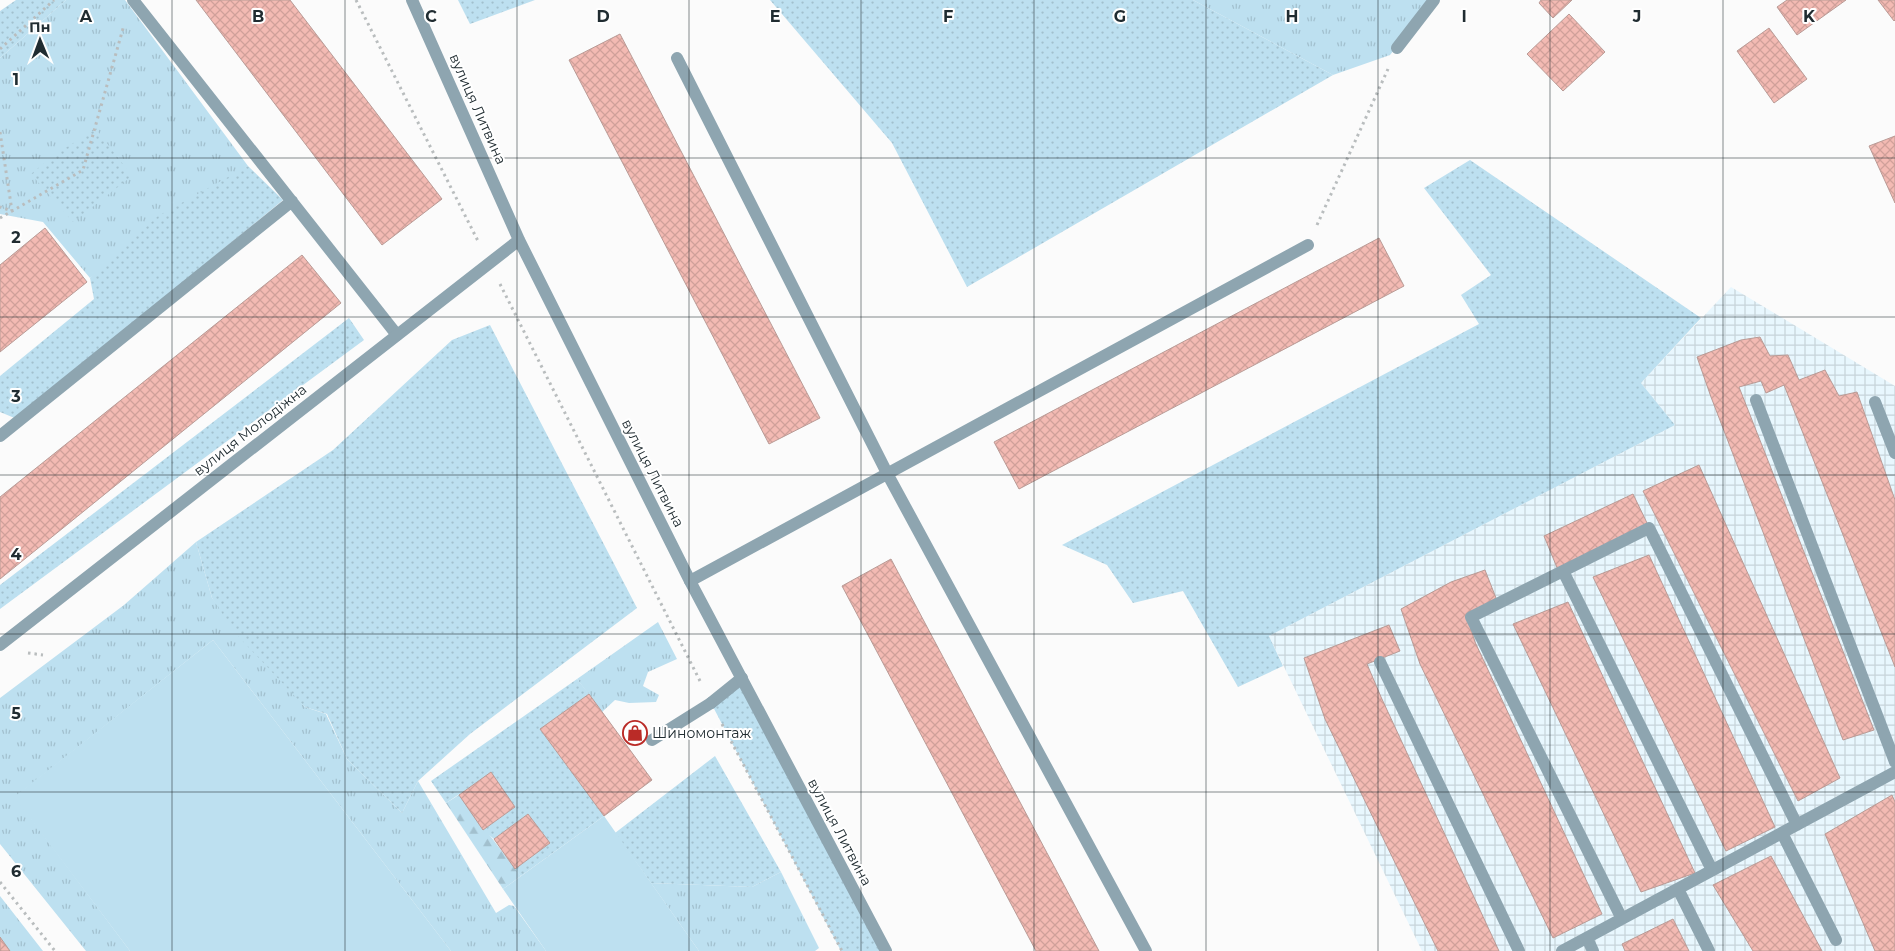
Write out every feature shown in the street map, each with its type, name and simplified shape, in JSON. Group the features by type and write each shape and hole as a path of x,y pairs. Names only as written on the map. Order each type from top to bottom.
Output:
{"street":[{"path":"133,0 397,335"},
{"name":"вулиця Литвина","path":"412,0 519,240 690,581 886,951"},
{"path":"1397,48 1434,0"},
{"path":"677,58 888,474 1146,951"},
{"path":"0,436 292,201"},
{"name":"вулиця Молодіжна","path":"0,645 519,240"},
{"path":"690,581 1308,245"},
{"path":"1756,400 1895,762"},
{"path":"1875,402 1895,453"},
{"path":"1622,919 1471,617 1649,528 1797,825"},
{"path":"1563,571 1712,870"},
{"path":"1380,662 1519,951"},
{"path":"652,740 711,703 742,678"},
{"path":"1562,951 1895,772"},
{"path":"1782,833 1836,940"},
{"path":"1678,888 1709,951"},
{"path":"1587,938 1593,951"}],"path":[{"path":"0,50 54,0"},
{"path":"356,0 711,703 842,951"},
{"path":"0,218 83,170 126,19"},
{"path":"1308,245 1397,48"},
{"path":"0,132 12,211"},
{"path":"0,207 12,211"},
{"path":"0,882 55,951"}],"shaded area":[{"path":"1731,287 1895,386 1895,951 1422,951 1269,636 1675,425 1641,383"}],"green space":[{"path":"16,0 66,0 0,58 0,11"},
{"path":"66,0 125,0 248,166 90,278 43,222 0,214 0,58"},
{"path":"458,0 535,0 470,24"},
{"path":"770,0 1193,0 1333,75 967,287 892,143"},
{"path":"1193,0 1434,0 1390,55 1333,75"},
{"path":"96,129 132,176 73,222 31,174 54,155"},
{"path":"1470,160 1701,318 1641,383 1675,425 1269,636 1283,666 1238,687 1183,591 1133,603 1107,565 1062,545 1479,324 1461,295 1491,275 1424,188"},
{"path":"248,166 283,200 17,419 0,412 0,376 94,299 90,278 158,216"},
{"path":"349,318 364,340 0,609 0,585"},
{"path":"490,325 637,608 470,734 418,781 402,813 347,759 327,714 305,707 235,633 212,598 196,542 333,450 452,340"},
{"path":"196,542 212,598 305,707 326,714 347,759 402,813 418,781 496,913 509,905 514,906 546,951 451,951 213,640 15,797 130,951 86,951 0,844 0,698 124,605"},
{"path":"658,622 677,659 648,672 643,686 659,695 656,702 629,703 615,700 602,712 577,679"},
{"path":"213,640 451,951 130,951 14,797"},
{"path":"742,678 887,951 841,951 711,703"},
{"path":"577,679 589,694 540,729 604,816 521,876 515,869 550,843 528,814 494,839 483,830 515,807 491,773 446,803 431,781"},
{"path":"715,756 781,872 752,887 651,883 615,833"},
{"path":"459,795 521,876 503,889 446,803"},
{"path":"604,816 699,951 546,951 503,889"},
{"path":"781,872 819,948 815,951 699,951 651,883 752,887"},
{"path":"0,896 43,951 0,951"}],"building":[{"path":"196,0 290,0 442,199 382,245"},
{"path":"1541,0 1572,0 1553,18 1539,3"},
{"path":"1787,0 1846,0 1797,35 1777,7"},
{"path":"1878,0 1895,0 1894,21"},
{"path":"1569,14 1605,52 1563,91 1527,54"},
{"path":"1769,28 1807,79 1774,103 1737,51"},
{"path":"620,34 820,418 769,444 569,60"},
{"path":"1895,136 1895,203 1869,146"},
{"path":"45,228 87,282 0,352 0,265"},
{"path":"1379,238 1404,286 1019,489 994,442"},
{"path":"302,255 341,303 0,579 0,497"},
{"path":"1760,337 1770,356 1788,355 1799,380 1825,370 1839,396 1857,392 1895,500 1895,667 1784,385 1766,393 1761,381 1739,387 1874,730 1843,740 1697,357 1741,340"},
{"path":"1699,465 1840,778 1798,801 1643,491"},
{"path":"1633,494 1648,525 1558,570 1544,536"},
{"path":"1649,555 1775,827 1726,851 1593,577"},
{"path":"891,559 1099,951 1036,951 842,586"},
{"path":"1485,570 1496,598 1467,616 1475,642 1602,914 1553,938 1420,664 1401,609 1451,582"},
{"path":"1568,602 1695,873 1641,892 1513,624"},
{"path":"1389,625 1400,651 1367,664 1499,951 1438,951 1325,719 1304,658"},
{"path":"589,694 652,780 604,816 540,729"},
{"path":"491,772 515,807 483,830 459,795"},
{"path":"1892,795 1895,802 1895,951 1875,951 1825,834"},
{"path":"528,814 550,843 515,869 494,839"},
{"path":"1771,856 1822,951 1753,951 1713,885"},
{"path":"1673,919 1689,951 1625,951 1622,944"},
{"path":"0,937 10,951 0,951"}],"place":[{"name":"Шиномонтаж","path":"635,733"}]}
